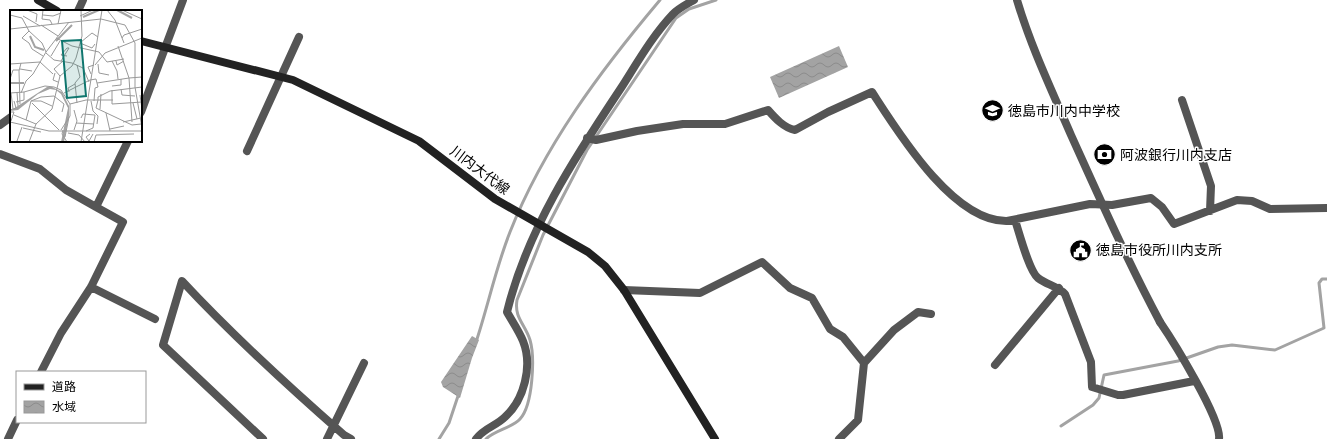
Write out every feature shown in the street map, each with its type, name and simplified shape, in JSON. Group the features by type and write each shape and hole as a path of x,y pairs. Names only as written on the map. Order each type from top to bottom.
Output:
{"main road":[{"path":"38,0 52,6"},
{"name":"川内大代線","path":"142,41 293,80 419,141 495,199 588,252 605,266 624,290 715,439"}],"street":[{"path":"78,10 83,0"},
{"path":"142,109 183,0"},
{"path":"476,439 481,433 503,419 514,409 524,387 526,352 523,341 507,312 512,292 591,139 656,35 674,13 694,0"},
{"path":"1018,0 1035,53 1102,205 1127,259 1160,322 1183,359 1210,409 1220,434 1219,439"},
{"path":"247,151 299,37"},
{"path":"591,139 683,124 725,124 768,110 775,118 790,129 795,130 828,112 872,92 919,161 961,203 993,220 1015,220 1090,204 1112,205 1151,198 1162,207 1174,224 1237,200 1252,201 1270,209 1327,208"},
{"path":"1182,100 1211,186 1210,211"},
{"path":"0,125 10,118"},
{"path":"96,207 128,142"},
{"path":"0,154 40,169 66,190 123,222 91,286 61,333 42,371"},
{"path":"1015,220 1035,275 1059,288 1065,294 1091,362 1092,387 1123,395 1194,381"},
{"path":"624,290 700,293 762,262 790,288 812,298 830,329 843,337 864,363"},
{"path":"263,439 162,345 182,282 228,330 333,425 351,439"},
{"path":"91,286 155,318"},
{"path":"995,365 1059,288"},
{"path":"839,439 858,420 864,363 894,330 918,312 931,314"},
{"path":"327,439 364,363"},
{"path":"8,439 16,422"}],"water":[{"path":"839,46 848,67 779,98 770,77"},
{"path":"472,336 479,340 460,398 443,387 441,382"}],"waterway":[{"path":"476,342 505,245 539,169 557,139 596,81 660,0"},
{"path":"486,439 494,433 517,422 528,403 532,381 532,348 528,334 518,316 516,306 517,300 543,235 587,150 676,18 689,9 716,0"},
{"path":"1061,426 1093,405 1099,398 1104,375 1178,361 1218,347 1232,345 1275,350 1324,328 1319,283 1322,279 1327,279"},
{"path":"439,439 449,423 459,393"}],"place":[{"name":"徳島市川内中学校","path":"993,111"},
{"name":"阿波銀行川内支店","path":"1104,155"},
{"name":"徳島市役所川内支所","path":"1080,250"}]}
